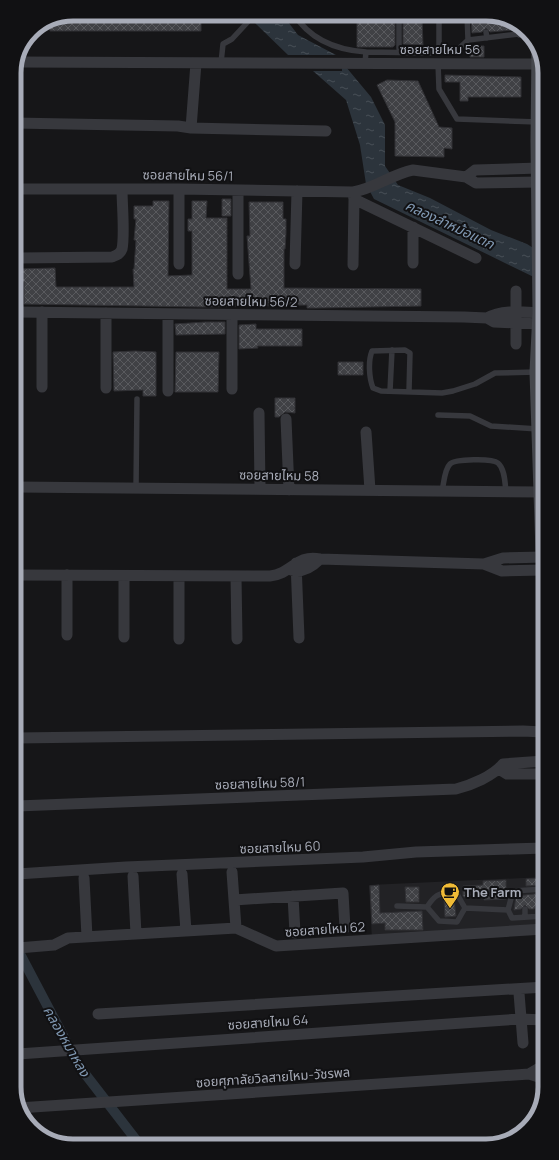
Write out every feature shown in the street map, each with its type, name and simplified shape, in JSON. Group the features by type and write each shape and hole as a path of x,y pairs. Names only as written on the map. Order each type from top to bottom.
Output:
{"street":[{"name":"ซอยสายไหม 56","path":"22,62 288,64 342,63 366,58 438,63 537,64"},
{"path":"191,128 196,63"},
{"path":"21,123 326,131"},
{"path":"356,194 405,172 426,171 466,177 475,170 538,175"},
{"name":"ซอยสายไหม 56/1","path":"21,189 179,189 297,191 356,194"},
{"path":"21,258 112,256 118,254 122,250 122,189"},
{"path":"179,189 179,264"},
{"path":"238,190 238,274"},
{"path":"295,264 297,191"},
{"path":"356,194 413,227 476,258"},
{"path":"353,265 356,194"},
{"path":"413,227 413,263"},
{"path":"516,291 516,344"},
{"name":"ซอยสายไหม 56/2","path":"21,312 487,318 494,314 516,317 538,305"},
{"path":"42,312 42,386"},
{"path":"106,313 106,388"},
{"path":"168,314 168,391"},
{"path":"232,315 232,389"},
{"path":"259,413 260,489"},
{"path":"286,419 289,490"},
{"path":"366,432 370,490"},
{"name":"ซอยสายไหม 58","path":"21,487 538,492"},
{"path":"21,575 274,576 294,568 307,558 484,564 503,558 538,557"},
{"path":"484,564 502,571 538,570"},
{"path":"294,568 299,638"},
{"path":"67,636 68,575"},
{"path":"124,576 124,637"},
{"path":"179,576 179,639"},
{"path":"236,576 237,639"},
{"path":"21,738 538,732"},
{"name":"ซอยสายไหม 58/1","path":"21,806 446,790 463,787 499,769 503,764 538,761"},
{"path":"499,769 507,774 538,774"},
{"name":"ซอยสายไหม 60","path":"21,874 126,867 363,858 416,852 538,848"},
{"path":"232,872 236,928"},
{"path":"182,874 186,931"},
{"path":"133,876 136,934"},
{"path":"84,878 87,937"},
{"path":"234,900 343,893 345,928"},
{"path":"293,896 295,933"},
{"name":"ซอยสายไหม 62","path":"21,948 54,945 68,938 236,928 276,946 538,929"},
{"name":"ซอยสายไหม 64","path":"98,1014 538,988"},
{"path":"519,993 523,1044"},
{"name":"ซอยสายไหม 64","path":"21,1054 520,1019 538,1020"},
{"path":"529,1074 538,1069"},
{"path":"529,1074 538,1077"},
{"name":"ซอยศุภาลัยวิลสายไหม-วัชรพล","path":"25,1108 529,1074"}],"lane":[{"path":"220,64 223,44 232,39 248,21"},
{"path":"300,21 312,36 366,58 432,53 439,51"},
{"path":"399,21 399,48 455,52 468,40 486,35 519,35"},
{"path":"439,21 439,51"},
{"path":"467,21 468,40"},
{"path":"438,63 439,89 457,119 538,132"},
{"path":"409,391 410,353 408,351 374,350 370,357 370,381 376,391 448,392 475,384 495,373 538,372"},
{"path":"390,391 392,350"},
{"path":"136,488 137,399"},
{"path":"438,415 470,416 491,426 538,429"},
{"path":"442,491 447,469 450,464 456,461 492,460 498,463 502,468 506,492"},
{"path":"538,892 524,893 513,891 508,910 512,918 538,916"},
{"path":"427,907 434,897 441,893 451,892 457,894 465,908"},
{"path":"397,906 427,907 439,921 449,922 457,922 465,908"},
{"path":"465,908 508,910"},
{"path":"525,909 525,917"}],"shaded area":[{"path":"538,877 538,929 372,940 369,885"}],"water":[{"name":"คลองลำหม้อแตก","path":"253,21 287,21 298,35 336,55 371,97 385,125 385,166 398,185 430,198 491,230 527,244 538,251 538,279 374,199 366,184 360,145 346,100 313,71 288,55"}],"pier":[{"path":"288,55 339,55 342,58 342,71 309,71 288,58"}],"building":[{"path":"73,21 201,21 201,31 50,31 50,27 56,24"},
{"path":"357,21 395,21 395,45 393,47 357,47"},
{"path":"403,21 422,21 423,45 403,44"},
{"path":"471,21 496,22 509,26 513,30 490,32 486,28 482,32 472,33"},
{"path":"470,46 484,46 484,57 470,57"},
{"path":"445,75 521,77 521,97 468,97 468,101 460,101 460,82 445,82"},
{"path":"387,80 418,81 439,127 452,128 452,149 444,148 444,157 395,156 395,122 377,85"},
{"path":"222,199 231,199 231,216 222,216"},
{"path":"153,201 169,201 168,276 192,275 192,231 188,231 188,219 192,219 192,201 207,201 206,218 227,218 227,289 251,289 247,236 250,236 249,202 283,202 283,219 286,219 284,288 421,289 421,306 307,308 307,305 204,307 24,304 24,282 21,282 21,269 55,268 56,287 134,287 133,269 136,240 134,240 136,219 134,219 134,206 153,206"},
{"path":"225,322 225,334 176,335 175,324"},
{"path":"256,324 256,329 302,329 302,346 257,346 258,348 239,349 239,325"},
{"path":"113,352 156,352 156,396 143,396 143,390 114,391"},
{"path":"176,352 219,352 218,392 175,392"},
{"path":"338,362 363,362 363,375 338,375"},
{"path":"275,398 295,398 295,413 285,412 279,417 275,417"},
{"path":"538,878 538,885 526,886 526,879"},
{"path":"506,880 506,899 484,900 484,896 463,896 463,886 483,885 483,881"},
{"path":"379,885 380,913 422,911 423,930 385,930 385,923 372,924 370,886"},
{"path":"405,887 419,887 419,902 406,902"},
{"path":"538,894 538,904 534,909 529,909 525,905 521,909 514,910 516,896"},
{"path":"454,898 456,916 445,917 444,899"}],"waterway":[{"name":"คลองหมาหลง","path":"21,956 79,1066 135,1139"}],"place":[{"name":"The Farm","path":"450,909"}]}
